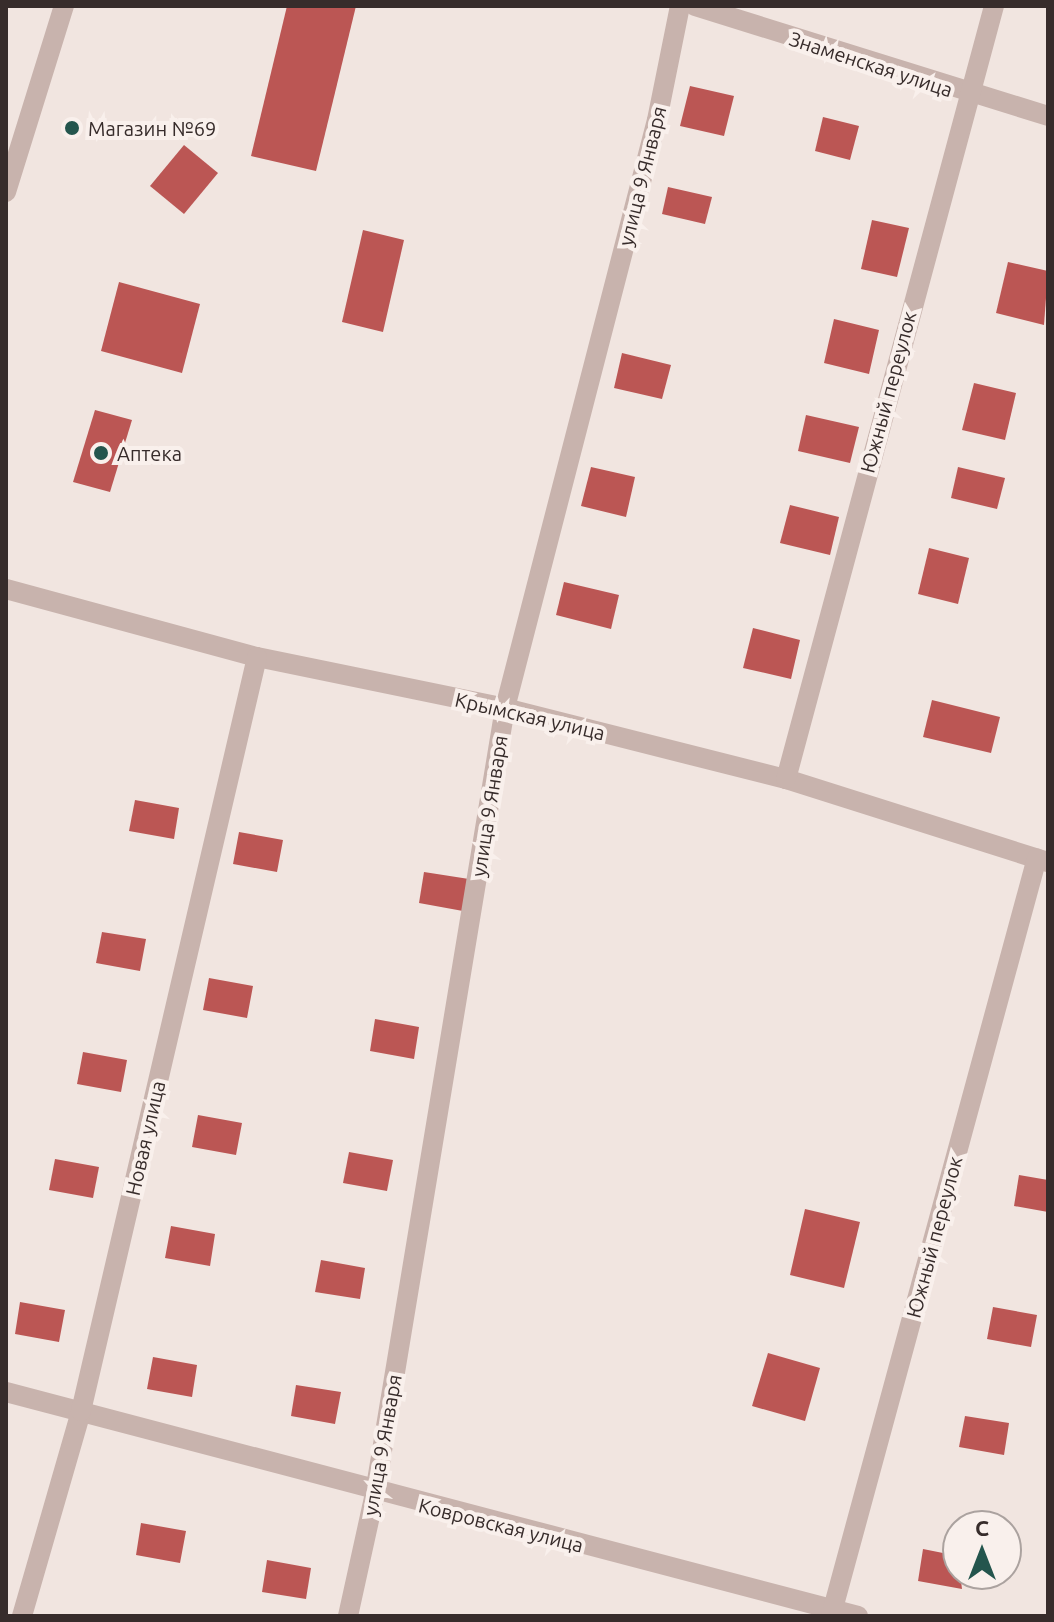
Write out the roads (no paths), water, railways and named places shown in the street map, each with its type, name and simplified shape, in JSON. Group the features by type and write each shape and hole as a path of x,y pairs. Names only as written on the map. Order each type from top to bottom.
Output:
{"street":[{"path":"7,183 64,6"},
{"name":"улица 9 Января","path":"348,1616 375,1493 505,708 680,6"},
{"name":"Знаменская улица","path":"695,6 967,96 1048,116"},
{"name":"Южный переулок","path":"786,779 967,96 994,6"},
{"name":"Крымская улица","path":"6,589 257,657 505,708 786,779 1042,860"},
{"name":"Новая улица","path":"22,1616 81,1411 257,657"},
{"name":"Южный переулок","path":"832,1613 1042,860"},
{"name":"Ковровская улица","path":"6,1392 375,1493 832,1613 858,1616"}],"place":[{"name":"Магазин №69","path":"72,128"},
{"name":"Аптека","path":"101,453"}]}
